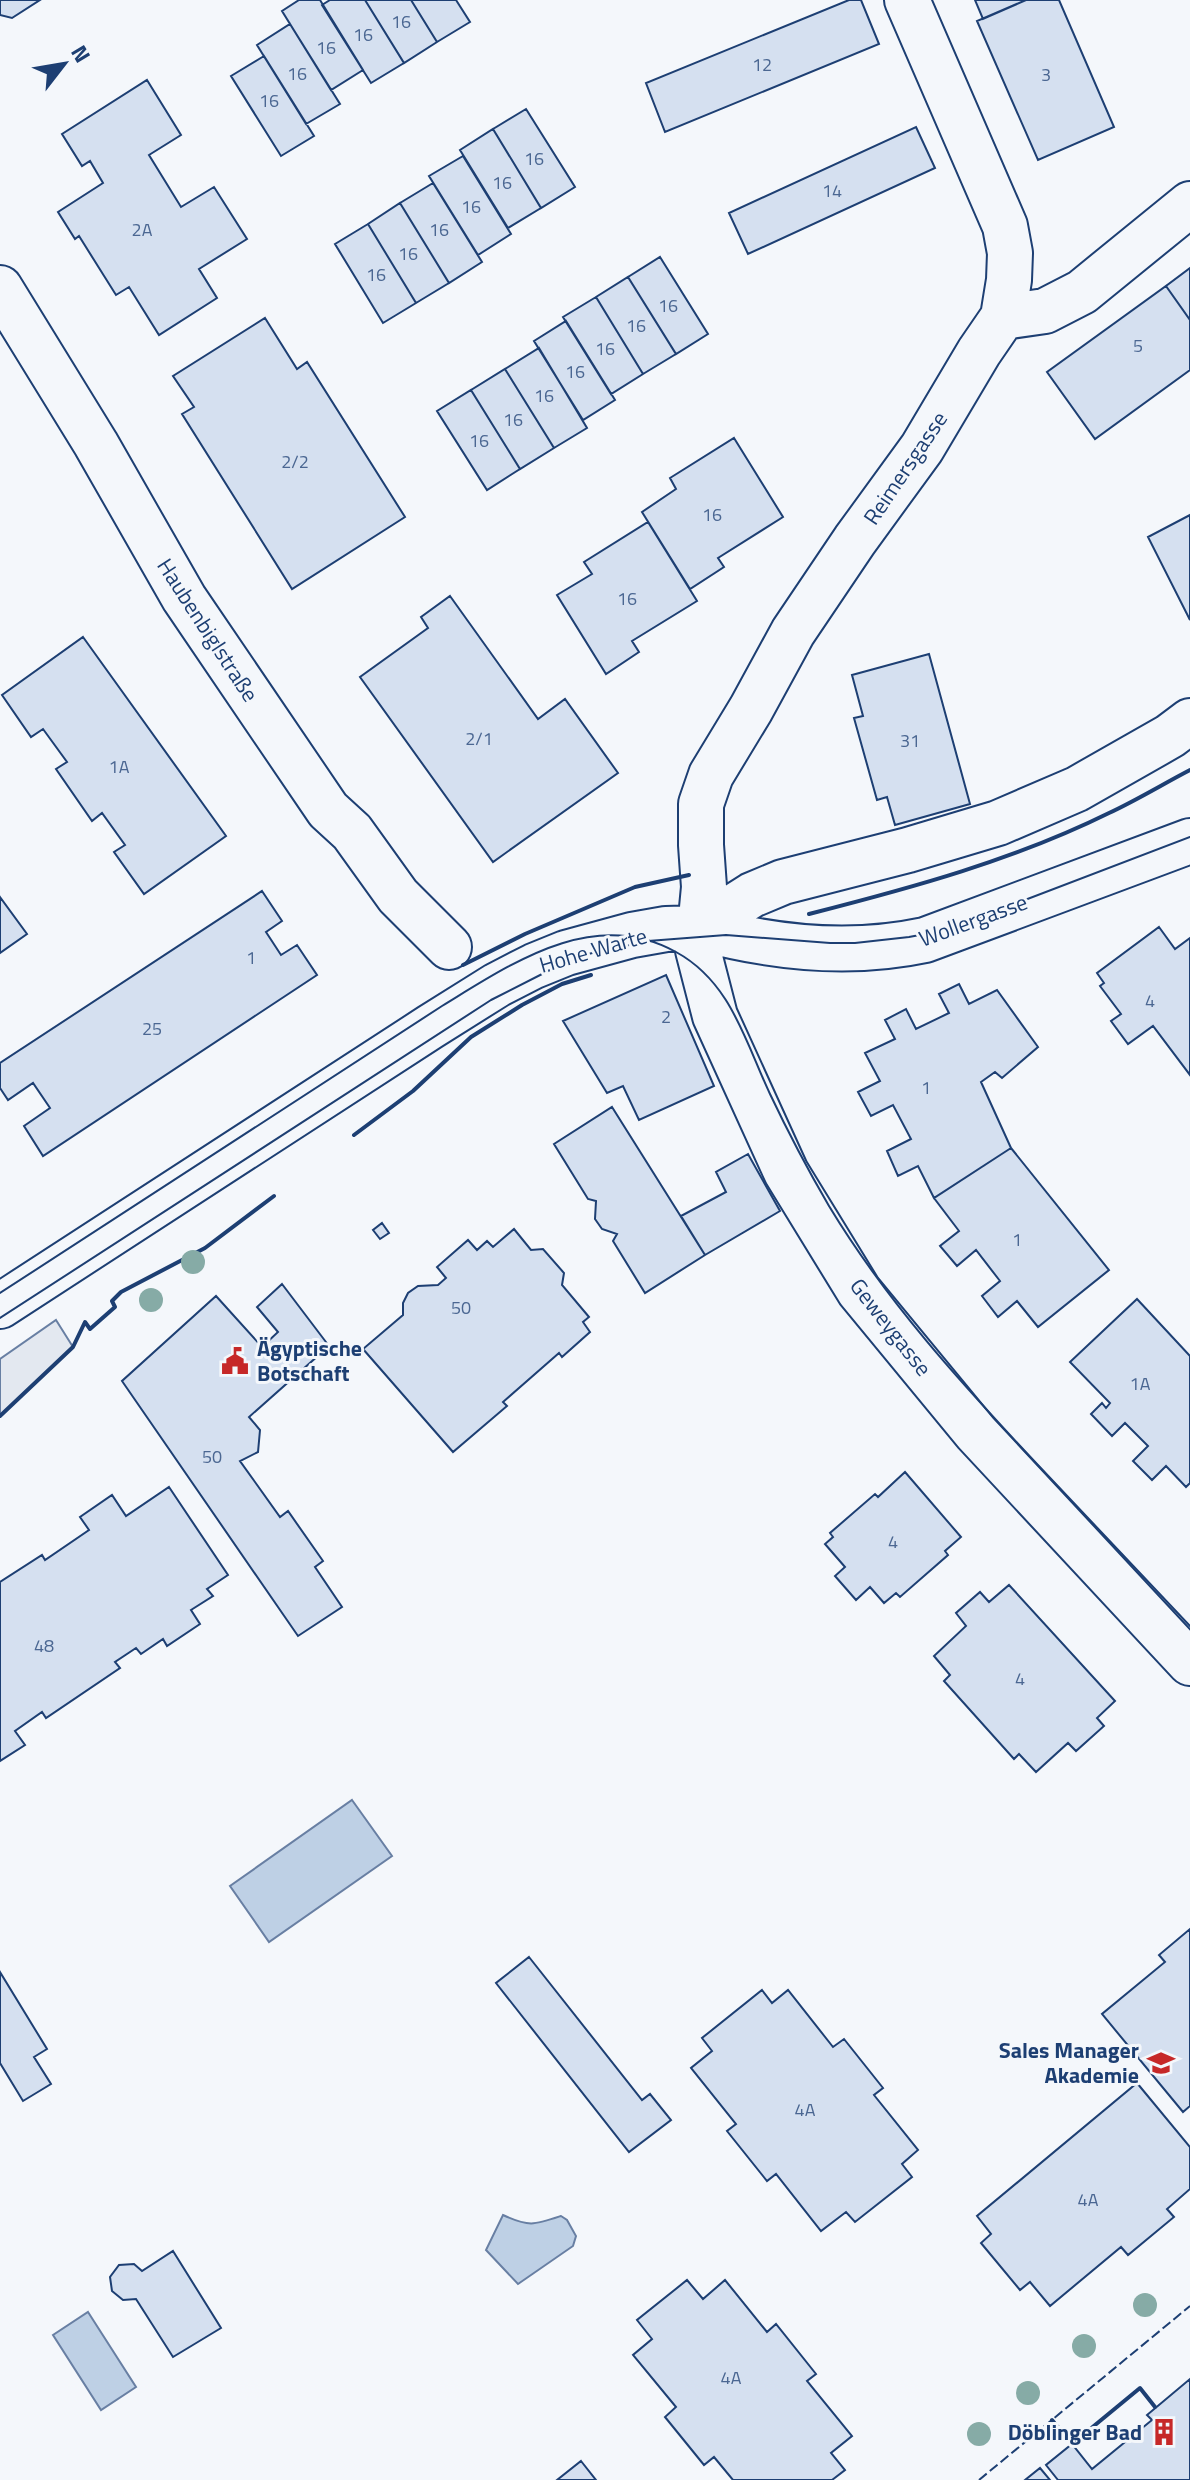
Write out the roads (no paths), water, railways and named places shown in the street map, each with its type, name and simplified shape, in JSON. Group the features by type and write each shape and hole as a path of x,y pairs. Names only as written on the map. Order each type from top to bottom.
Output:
{"street":[{"name":"Reimersgasse","path":"700,928 704,887 701,804 711,775 793,632 922,448 1003,317 1010,253 1005,226 907,0"},
{"path":"1003,317 1045,311 1082,292 1190,204"},
{"name":"Haubenbiglstraße","path":"0,288 96,444 184,598 328,810 352,832 398,896 449,947"},
{"name":"Hohe Warte","path":"0,1306 497,985 534,966 566,953 632,935 666,929 700,928 752,895 783,882 998,823 1077,789 1170,736 1190,721"},
{"name":"Wollergasse","path":"700,928 769,944 849,949 895,946 925,940 1190,841"},
{"name":"Geweygasse","path":"700,928 698,950 715,1016 786,1172 859,1291 976,1433 1190,1663"}],"water":[{"path":"352,1800 392,1856 269,1942 230,1886"},
{"path":"503,2215 532,2223 561,2216 576,2236 573,2246 518,2284 486,2250"},
{"path":"88,2312 136,2387 101,2410 53,2335"}],"tram line":[{"path":"0,1318 491,1000 588,954 648,941 726,935 855,943 946,930 1190,837"},
{"path":"0,1293 496,973 554,946 584,938 614,935 645,939 676,952 695,965 723,996 821,1192 851,1241 926,1341 1190,1626"}],"place":[{"name":"Ägyptische Botschaft","path":"235,1361"},
{"name":"Sales Manager Akademie","path":"1161,2063"},
{"name":"Döblinger Bad","path":"1164,2432"}]}
